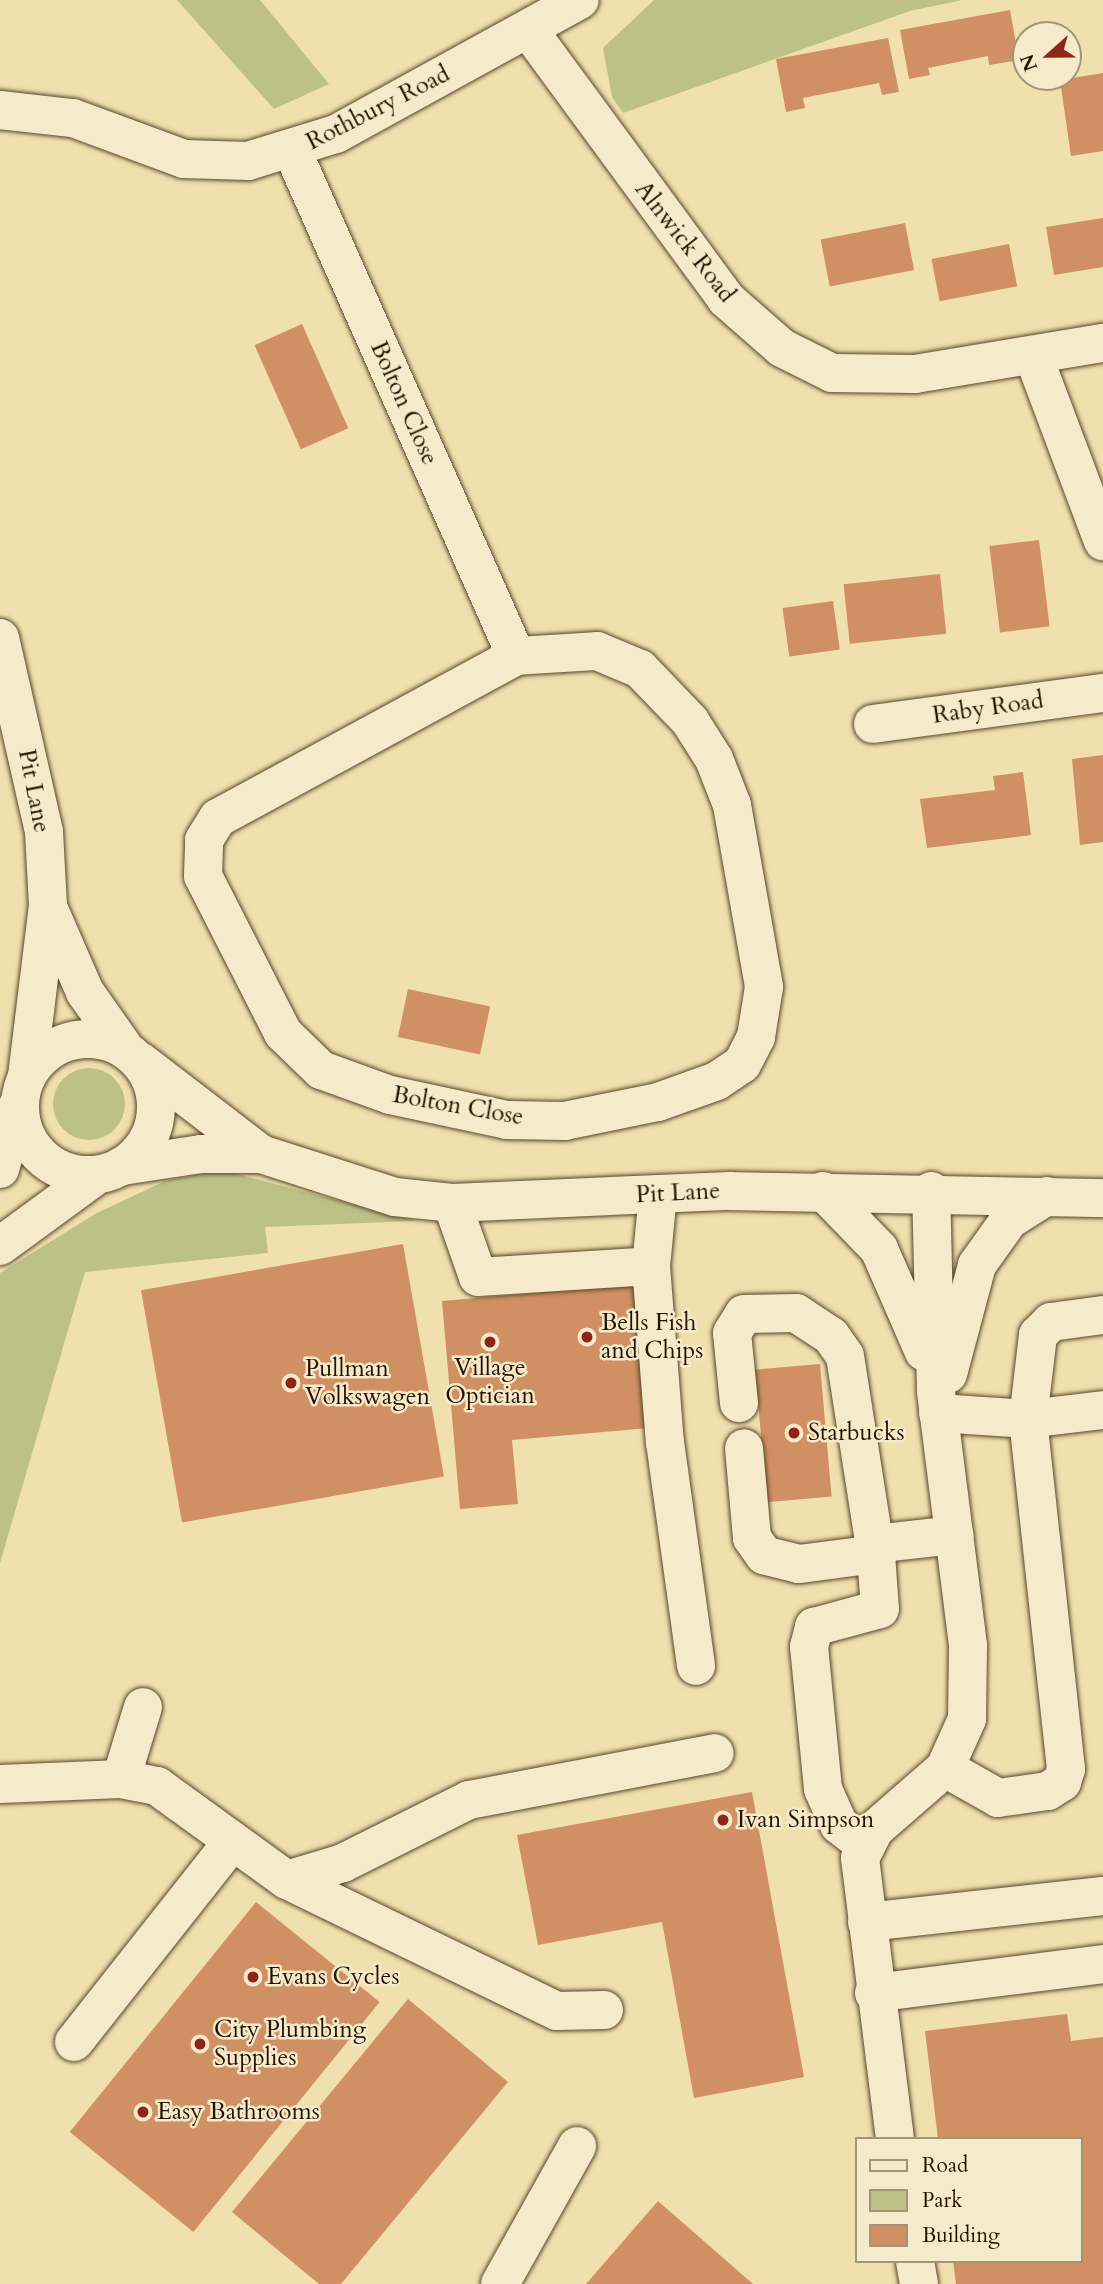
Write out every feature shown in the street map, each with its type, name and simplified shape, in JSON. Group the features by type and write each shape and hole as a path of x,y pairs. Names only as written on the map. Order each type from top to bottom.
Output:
{"street":[{"name":"Rothbury Road","path":"0,110 73,118 184,159 248,161 292,150 336,134 580,0"},
{"name":"Alnwick Road","path":"528,29 726,299 782,348 832,373 915,374 1103,343"},
{"name":"Bolton Close","path":"292,150 516,656"},
{"path":"1033,355 1103,541"},
{"name":"Pit Lane","path":"0,638 44,832 48,905"},
{"name":"Bolton Close","path":"597,651 640,669 690,721 715,759 732,806 764,987 756,1037 742,1064 717,1081 658,1102 565,1121 507,1120 390,1095 321,1070 283,1033 203,876 204,840 218,818 516,656 597,651"},
{"name":"Raby Road","path":"873,724 1103,693"},
{"path":"0,1246 138,1154 156,1119 157,1099 132,1054 85,992 48,905"},
{"path":"0,1169 23,1088 48,905"},
{"path":"110,1171 76,1175 40,1156 24,1130 23,1088 39,1058 78,1038 132,1054"},
{"name":"Pit Lane","path":"132,1054 261,1154"},
{"name":"Pit Lane","path":"110,1171 201,1154 261,1154 395,1197 452,1203 658,1194 823,1191 932,1191 1103,1198"},
{"path":"823,1191 879,1248 913,1314 937,1403"},
{"path":"895,2137 874,1993 860,1858 866,1846 898,1806 944,1768 967,1719 968,1645 937,1403 932,1191"},
{"path":"658,1194 651,1266 665,1442 696,1666"},
{"path":"937,1403 976,1265 1009,1220 1047,1196"},
{"path":"452,1203 478,1277 651,1266"},
{"path":"739,1403 732,1333 744,1314 770,1308 796,1313 831,1336 845,1356 875,1549 880,1609 814,1627 809,1647 823,1789 839,1825 866,1846"},
{"path":"944,1768 998,1798 1048,1791 1062,1782 1066,1769 1028,1419 1038,1335 1051,1322 1103,1315"},
{"path":"937,1403 1028,1419 1103,1410"},
{"path":"744,1448 752,1538 764,1555 799,1564 954,1535"},
{"path":"121,1779 143,1707"},
{"path":"287,1880 343,1863 469,1800 715,1753"},
{"path":"0,1784 121,1779 157,1786 287,1880 557,2011 604,2010"},
{"path":"74,2042 233,1841"},
{"path":"866,1922 1103,1896"},
{"path":"874,1993 1103,1964"},
{"path":"500,2284 578,2147"},
{"path":"915,2263 919,2284"}],"green space":[{"path":"177,0 260,0 329,84 274,109"},
{"path":"654,0 962,0 910,11 623,113 612,97 603,48"},
{"path":"89,1068 109,1074 119,1084 125,1104 119,1124 109,1134 89,1140 69,1134 59,1124 53,1104 59,1084 69,1074"},
{"path":"222,1170 416,1221 265,1227 268,1253 85,1272 0,1563 0,1273 95,1214 165,1181"}],"building":[{"path":"1010,10 1012,61 989,65 988,56 928,68 930,75 909,79 900,30"},
{"path":"888,38 899,92 882,95 879,83 803,98 805,108 786,112 776,59"},
{"path":"1103,73 1103,151 1071,156 1062,91 1082,91 1082,76"},
{"path":"1103,218 1103,267 1054,275 1046,227"},
{"path":"905,223 914,270 830,287 821,239"},
{"path":"1009,244 1017,286 940,301 931,259"},
{"path":"302,324 348,428 301,449 254,345"},
{"path":"1039,540 1050,626 1000,632 989,546"},
{"path":"940,574 946,634 850,644 844,584"},
{"path":"833,601 840,650 789,657 782,608"},
{"path":"1103,755 1103,842 1080,845 1072,759"},
{"path":"1023,772 1031,835 927,848 920,799 995,790 993,776"},
{"path":"408,989 490,1006 480,1054 398,1037"},
{"name":"Pullman Volkswagen","path":"403,1244 444,1476 182,1523 141,1290"},
{"path":"636,1284 649,1428 512,1440 518,1504 460,1509 442,1301"},
{"name":"Starbucks","path":"820,1364 832,1496 767,1502 755,1370"},
{"path":"752,1792 804,2077 694,2098 662,1922 538,1945 517,1835"},
{"path":"256,1902 380,2002 193,2232 70,2132"},
{"path":"408,1999 508,2082 341,2284 319,2284 232,2212"},
{"path":"1067,2014 1071,2041 1103,2037 1103,2284 956,2284 953,2263 1082,2263 1082,2137 938,2137 925,2031"},
{"path":"658,2201 753,2284 586,2284"}],"place":[{"name":"Bells Fish and Chips","path":"587,1337"},
{"name":"Village Optician","path":"490,1342"},
{"name":"Pullman Volkswagen","path":"291,1383"},
{"name":"Starbucks","path":"794,1433"},
{"name":"Ivan Simpson","path":"723,1820"},
{"name":"Evans Cycles","path":"253,1977"},
{"name":"City Plumbing Supplies","path":"200,2044"},
{"name":"Easy Bathrooms","path":"143,2112"}]}
